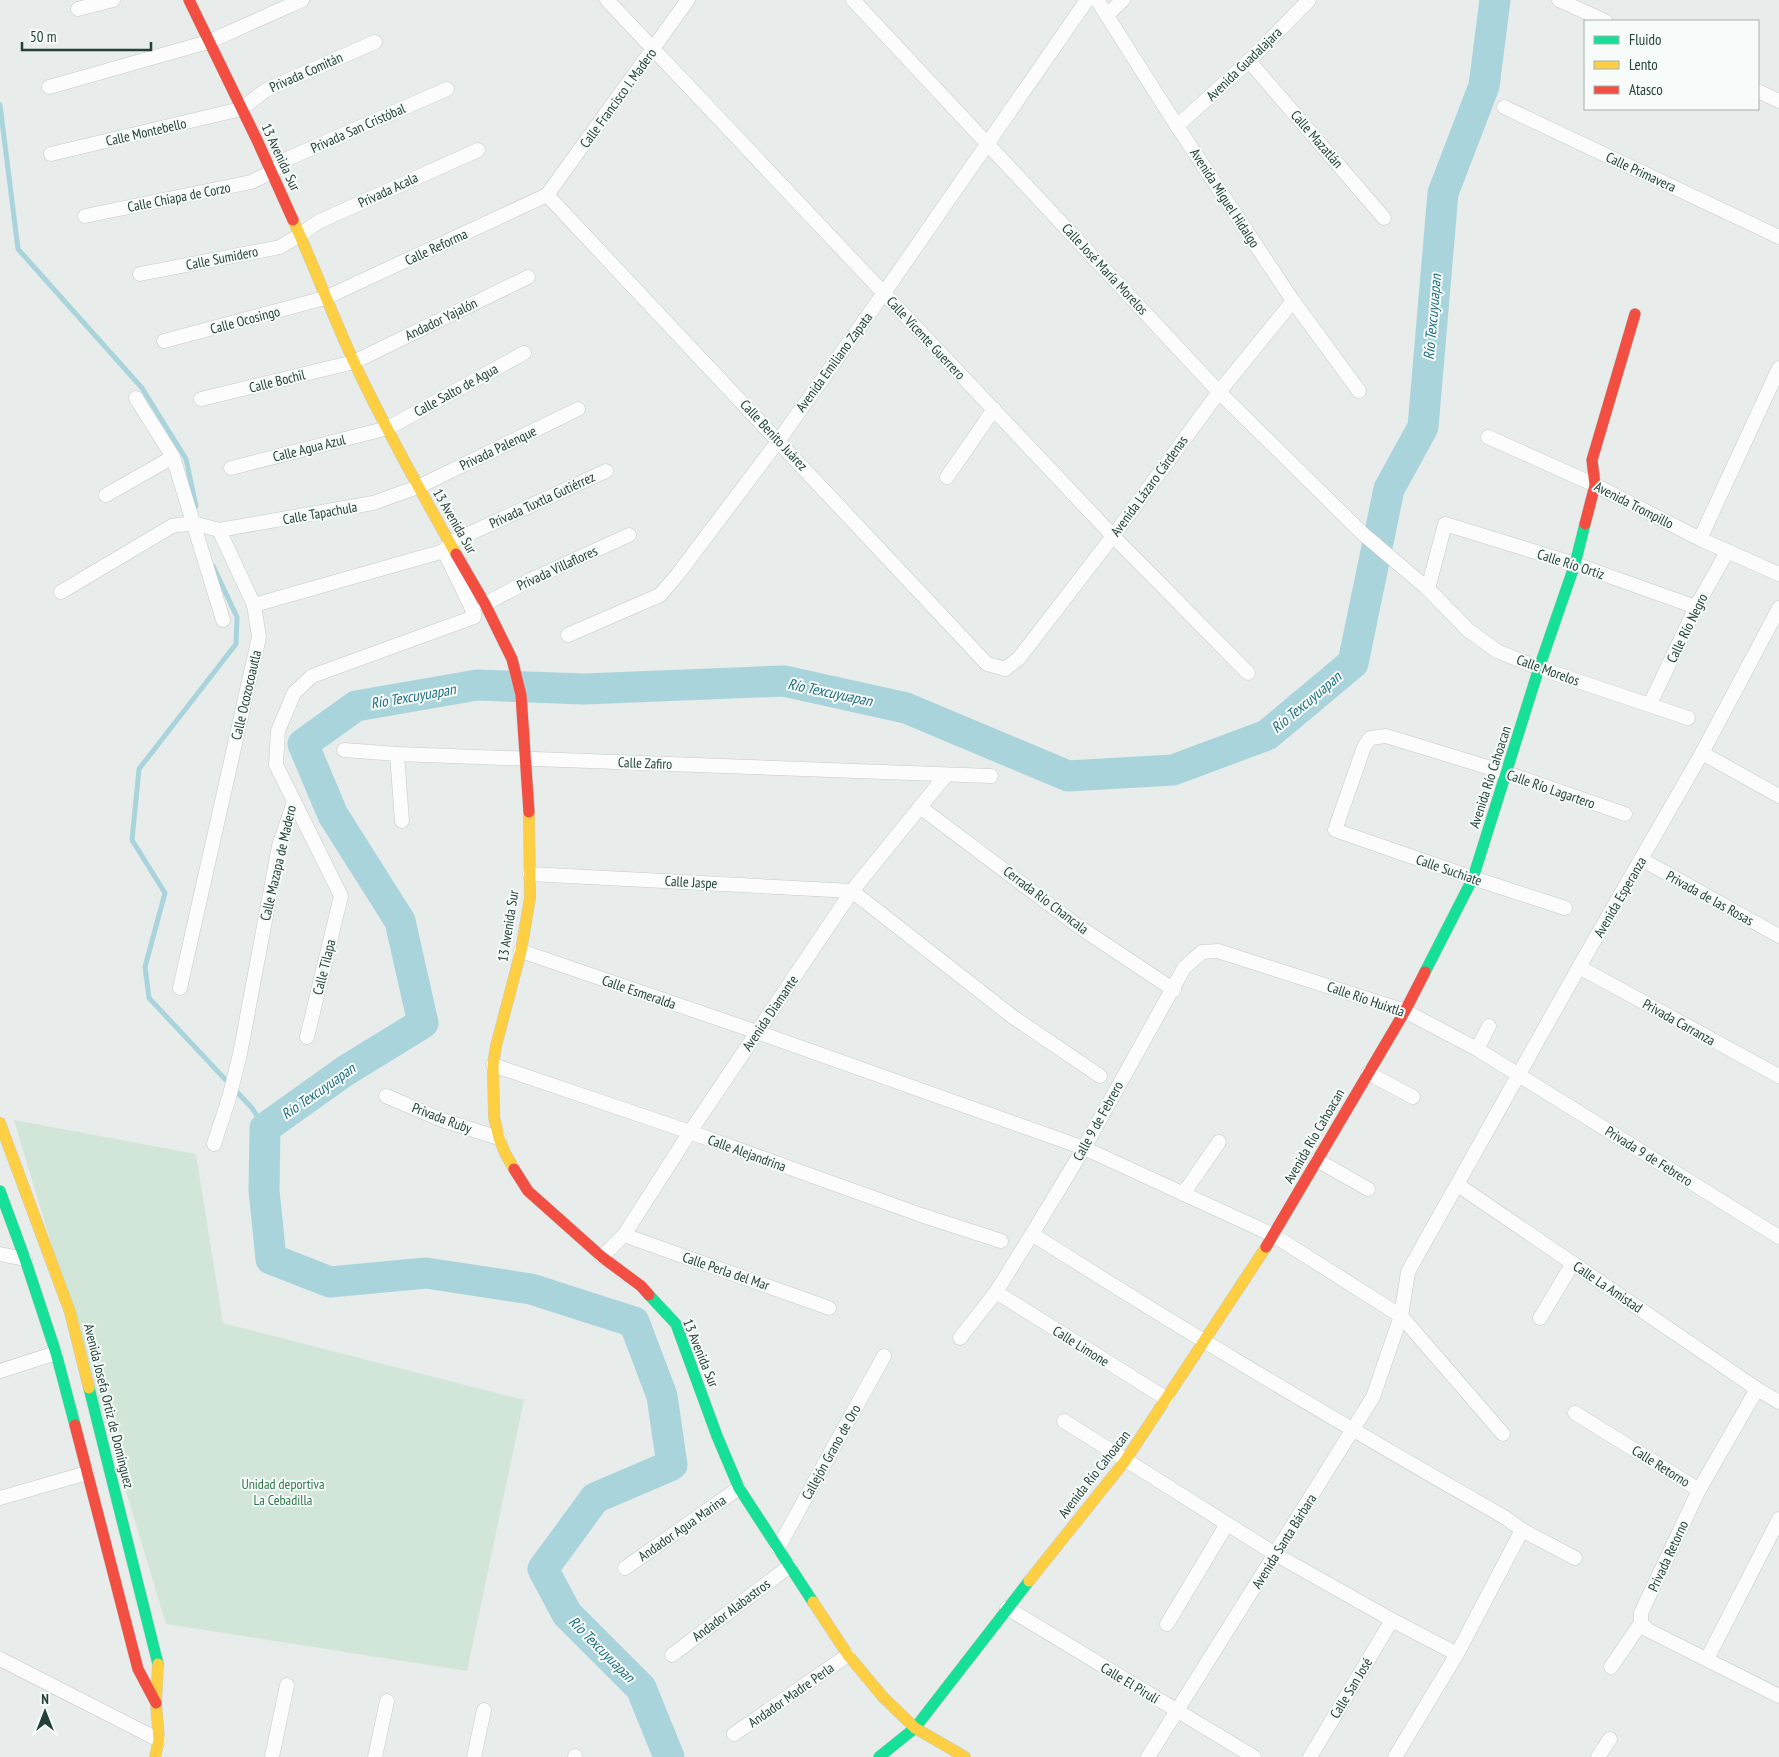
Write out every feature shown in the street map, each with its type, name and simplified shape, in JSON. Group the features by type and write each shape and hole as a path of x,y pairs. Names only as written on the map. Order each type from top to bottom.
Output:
{"street":[{"path":"78,9 113,0"},
{"name":"13 Avenida Sur","path":"189,0 272,172 354,362 448,547 485,604 512,659 521,695 526,758 530,898 521,951 496,1046 493,1065 494,1117 505,1153 528,1191 602,1257 641,1286 676,1324 716,1436 739,1488 848,1655 883,1697 916,1728 965,1757"},
{"path":"50,87 208,42 302,0"},
{"name":"Calle Vicente Guerrero","path":"607,0 1113,536 1248,673"},
{"name":"Calle Francisco I. Madero","path":"547,195 688,0"},
{"name":"Calle José María Morelos","path":"853,0 1219,392 1362,533"},
{"name":"Avenida Emiliano Zapata","path":"568,635 660,595 678,574 779,440 884,293 1088,0"},
{"name":"Avenida Miguel Hidalgo","path":"1097,0 1293,302 1359,391"},
{"path":"1107,15 1123,0"},
{"name":"Avenida Guadalajara","path":"1177,126 1249,60 1309,0"},
{"path":"1559,0 1604,20"},
{"name":"Privada Comitán","path":"241,110 266,90 374,42"},
{"name":"Calle Mazatlán","path":"1249,60 1384,218"},
{"name":"Privada San Cristóbal","path":"272,172 287,159 447,89"},
{"path":"1759,91 1779,101"},
{"name":"Calle Primavera","path":"1504,107 1779,237"},
{"name":"Calle Montebello","path":"51,154 241,110"},
{"name":"Privada Acala","path":"300,235 318,222 478,150"},
{"name":"Calle Chiapa de Corzo","path":"85,216 251,182 272,172"},
{"name":"Calle Reforma","path":"325,298 547,195"},
{"name":"Calle Benito Juárez","path":"547,195 779,440 987,664 1004,669"},
{"name":"Calle Sumidero","path":"140,274 280,246 300,235"},
{"name":"Andador Yajalón","path":"354,362 528,277"},
{"name":"Calle Ocosingo","path":"164,341 325,298"},
{"name":"Avenida Lázaro Cárdenas","path":"1004,669 1019,658 1113,536 1219,392 1293,302"},
{"path":"1595,485 1592,460 1635,314"},
{"name":"Calle Salto de Agua","path":"388,428 524,353"},
{"name":"Calle Bochil","path":"201,399 354,362"},
{"path":"1700,539 1779,368"},
{"path":"136,398 173,457 223,620"},
{"name":"Privada Palenque","path":"418,487 578,409"},
{"path":"947,477 994,409"},
{"name":"Calle Agua Azul","path":"231,468 388,428"},
{"name":"Avenida Trompillo","path":"1488,437 1595,485 1727,552 1779,574"},
{"path":"106,495 173,457"},
{"name":"Privada Tuxtla Gutiérrez","path":"448,547 606,471"},
{"name":"Avenida Río Cahoacan","path":"880,1757 916,1728 1007,1608 1125,1461 1206,1341 1273,1235 1405,1011 1473,878 1539,668 1575,564 1595,485"},
{"name":"Calle Tapachula","path":"219,530 372,504 418,487"},
{"path":"61,592 172,526 193,523 219,530"},
{"name":"Calle Río Ortiz","path":"1428,589 1445,524 1575,564 1696,607"},
{"name":"Calle Ocozocoautla","path":"180,988 259,637 254,605 219,530"},
{"name":"Calle Morelos","path":"1362,533 1428,589 1468,630 1497,651 1539,668 1688,718"},
{"name":"Privada Villaflores","path":"485,604 530,580 629,535"},
{"path":"254,605 448,547"},
{"name":"Calle Mazapa de Madero","path":"214,1144 229,1098 240,1054 279,846 294,802 276,765 278,731 294,693 312,676 474,617 448,547"},
{"name":"Calle Río Negro","path":"1650,704 1696,607 1727,552"},
{"name":"Avenida Esperanza","path":"1400,1316 1408,1272 1702,753 1779,608"},
{"name":"Calle Río Lagartero","path":"1335,830 1364,747 1370,738 1386,736 1507,773 1625,814"},
{"name":"Calle Zafiro","path":"344,750 397,754 991,776"},
{"path":"1702,753 1779,796"},
{"path":"397,754 402,821"},
{"name":"Avenida Diamante","path":"602,1257 624,1235 690,1132 852,891 946,775"},
{"name":"Calle Tilapa","path":"294,802 341,896 307,1037"},
{"name":"Cerrada Río Chancala","path":"920,807 1078,926 1174,990"},
{"name":"Calle Suchiate","path":"1335,830 1565,908"},
{"name":"Privada de las Rosas","path":"1641,860 1779,936"},
{"name":"Calle Jaspe","path":"530,874 852,891"},
{"path":"852,891 1013,1017 1100,1076"},
{"name":"Calle Esmeralda","path":"521,951 1084,1148 1273,1235 1400,1316 1503,1434"},
{"name":"Calle Río Huixtla","path":"1202,952 1218,951 1405,1011 1476,1049 1518,1076"},
{"name":"Calle 9 de Febrero","path":"960,1338 996,1292 1032,1234 1084,1148 1174,990 1184,968 1202,952"},
{"name":"Privada Carranza","path":"1580,967 1779,1076"},
{"path":"1476,1049 1489,1026"},
{"name":"Calle Alejandrina","path":"493,1065 1001,1241"},
{"path":"1368,1074 1413,1097"},
{"name":"Privada 9 de Febrero","path":"1518,1076 1779,1237"},
{"name":"Privada Ruby","path":"386,1096 442,1120 499,1138"},
{"name":"Avenida Josefa Ortiz de Domínguez","path":"0,1123 70,1312 132,1554 159,1668 156,1703 159,1740 155,1757"},
{"path":"1183,1194 1218,1142"},
{"path":"1317,1160 1368,1189"},
{"name":"Calle La Amistad","path":"1458,1185 1757,1389 1779,1402"},
{"name":"Avenida Josefa Ortiz de Domínguez","path":"0,1191 56,1353 138,1669 156,1703"},
{"path":"1032,1234 1353,1431 1506,1518 1522,1530 1575,1558"},
{"name":"Calle Perla del Mar","path":"624,1235 829,1308"},
{"path":"0,1254 25,1260"},
{"path":"1540,1318 1573,1264"},
{"name":"Calle Limone","path":"996,1292 1167,1399"},
{"name":"Avenida Santa Bárbara","path":"1148,1757 1373,1397 1400,1316"},
{"path":"0,1371 56,1353"},
{"name":"Callejón Grano de Oro","path":"778,1548 884,1356"},
{"name":"Calle Retorno","path":"1575,1413 1699,1490 1757,1389"},
{"path":"1064,1421 1275,1554 1392,1620 1457,1654"},
{"path":"0,1498 87,1473"},
{"name":"Andador Agua Marina","path":"625,1568 739,1488"},
{"name":"Privada Retorno","path":"1612,1667 1641,1623 1641,1613 1699,1490"},
{"path":"1707,1660 1779,1519"},
{"path":"1166,1624 1227,1524"},
{"path":"1394,1757 1457,1654 1522,1530"},
{"name":"Andador Alabastros","path":"672,1655 790,1566"},
{"name":"Calle El Pirulí","path":"1007,1608 1254,1757"},
{"name":"Calle San José","path":"1310,1757 1392,1620"},
{"path":"1641,1623 1648,1630 1779,1696"},
{"name":"Andador Madre Perla","path":"734,1734 848,1655"},
{"path":"0,1659 159,1740"},
{"path":"272,1757 287,1685"},
{"path":"375,1757 387,1701"},
{"path":"474,1757 484,1710"},
{"path":"1598,1757 1610,1739"}],"green space":[{"name":"Unidad deportiva La Cebadilla","path":"14,1120 196,1154 223,1323 524,1400 467,1671 166,1624"}],"waterway":[{"name":"Río Texcuyuapan","path":"669,1757 641,1688 567,1614 543,1569 595,1498 672,1465 662,1396 634,1322 531,1289 426,1273 330,1282 271,1259 264,1190 265,1128 345,1071 423,1023 400,921 333,815 303,744 356,706 477,685 584,689 784,681 906,708 1068,776 1173,770 1267,735 1353,663 1389,489 1423,427 1443,193 1484,86 1495,0"},
{"path":"0,105 18,249 142,388 186,459 196,506"},
{"path":"213,566 237,617 236,644 139,769 132,840 165,893 145,967 149,998 252,1108 265,1128"}],"traffic: fast":[{"path":"1425,972 1473,878 1539,668 1575,564 1585,524"},
{"path":"0,1191 56,1353 75,1425"},
{"path":"649,1295 676,1324 717,1436 739,1488 813,1602"},
{"path":"89,1388 158,1664"},
{"path":"879,1757 915,1728 1029,1581"}],"traffic: slow":[{"path":"293,220 345,343 365,385 456,554"},
{"path":"514,1169 499,1138 494,1117 493,1065 496,1046 521,951 530,898 529,812"},
{"path":"0,1123 70,1312 89,1388"},
{"path":"1029,1581 1125,1461 1266,1247"},
{"path":"813,1602 848,1655 883,1697 915,1728 965,1757"},
{"path":"155,1757 159,1740 156,1703 158,1664"}],"traffic: jam":[{"path":"189,0 257,140 293,220"},
{"path":"1585,524 1595,485 1592,460 1635,314"},
{"path":"456,554 485,604 512,659 521,695 529,812"},
{"path":"1266,1247 1405,1011 1425,972"},
{"path":"514,1169 528,1191 602,1257 641,1286 649,1295"},
{"path":"75,1425 138,1669 156,1703"}]}
